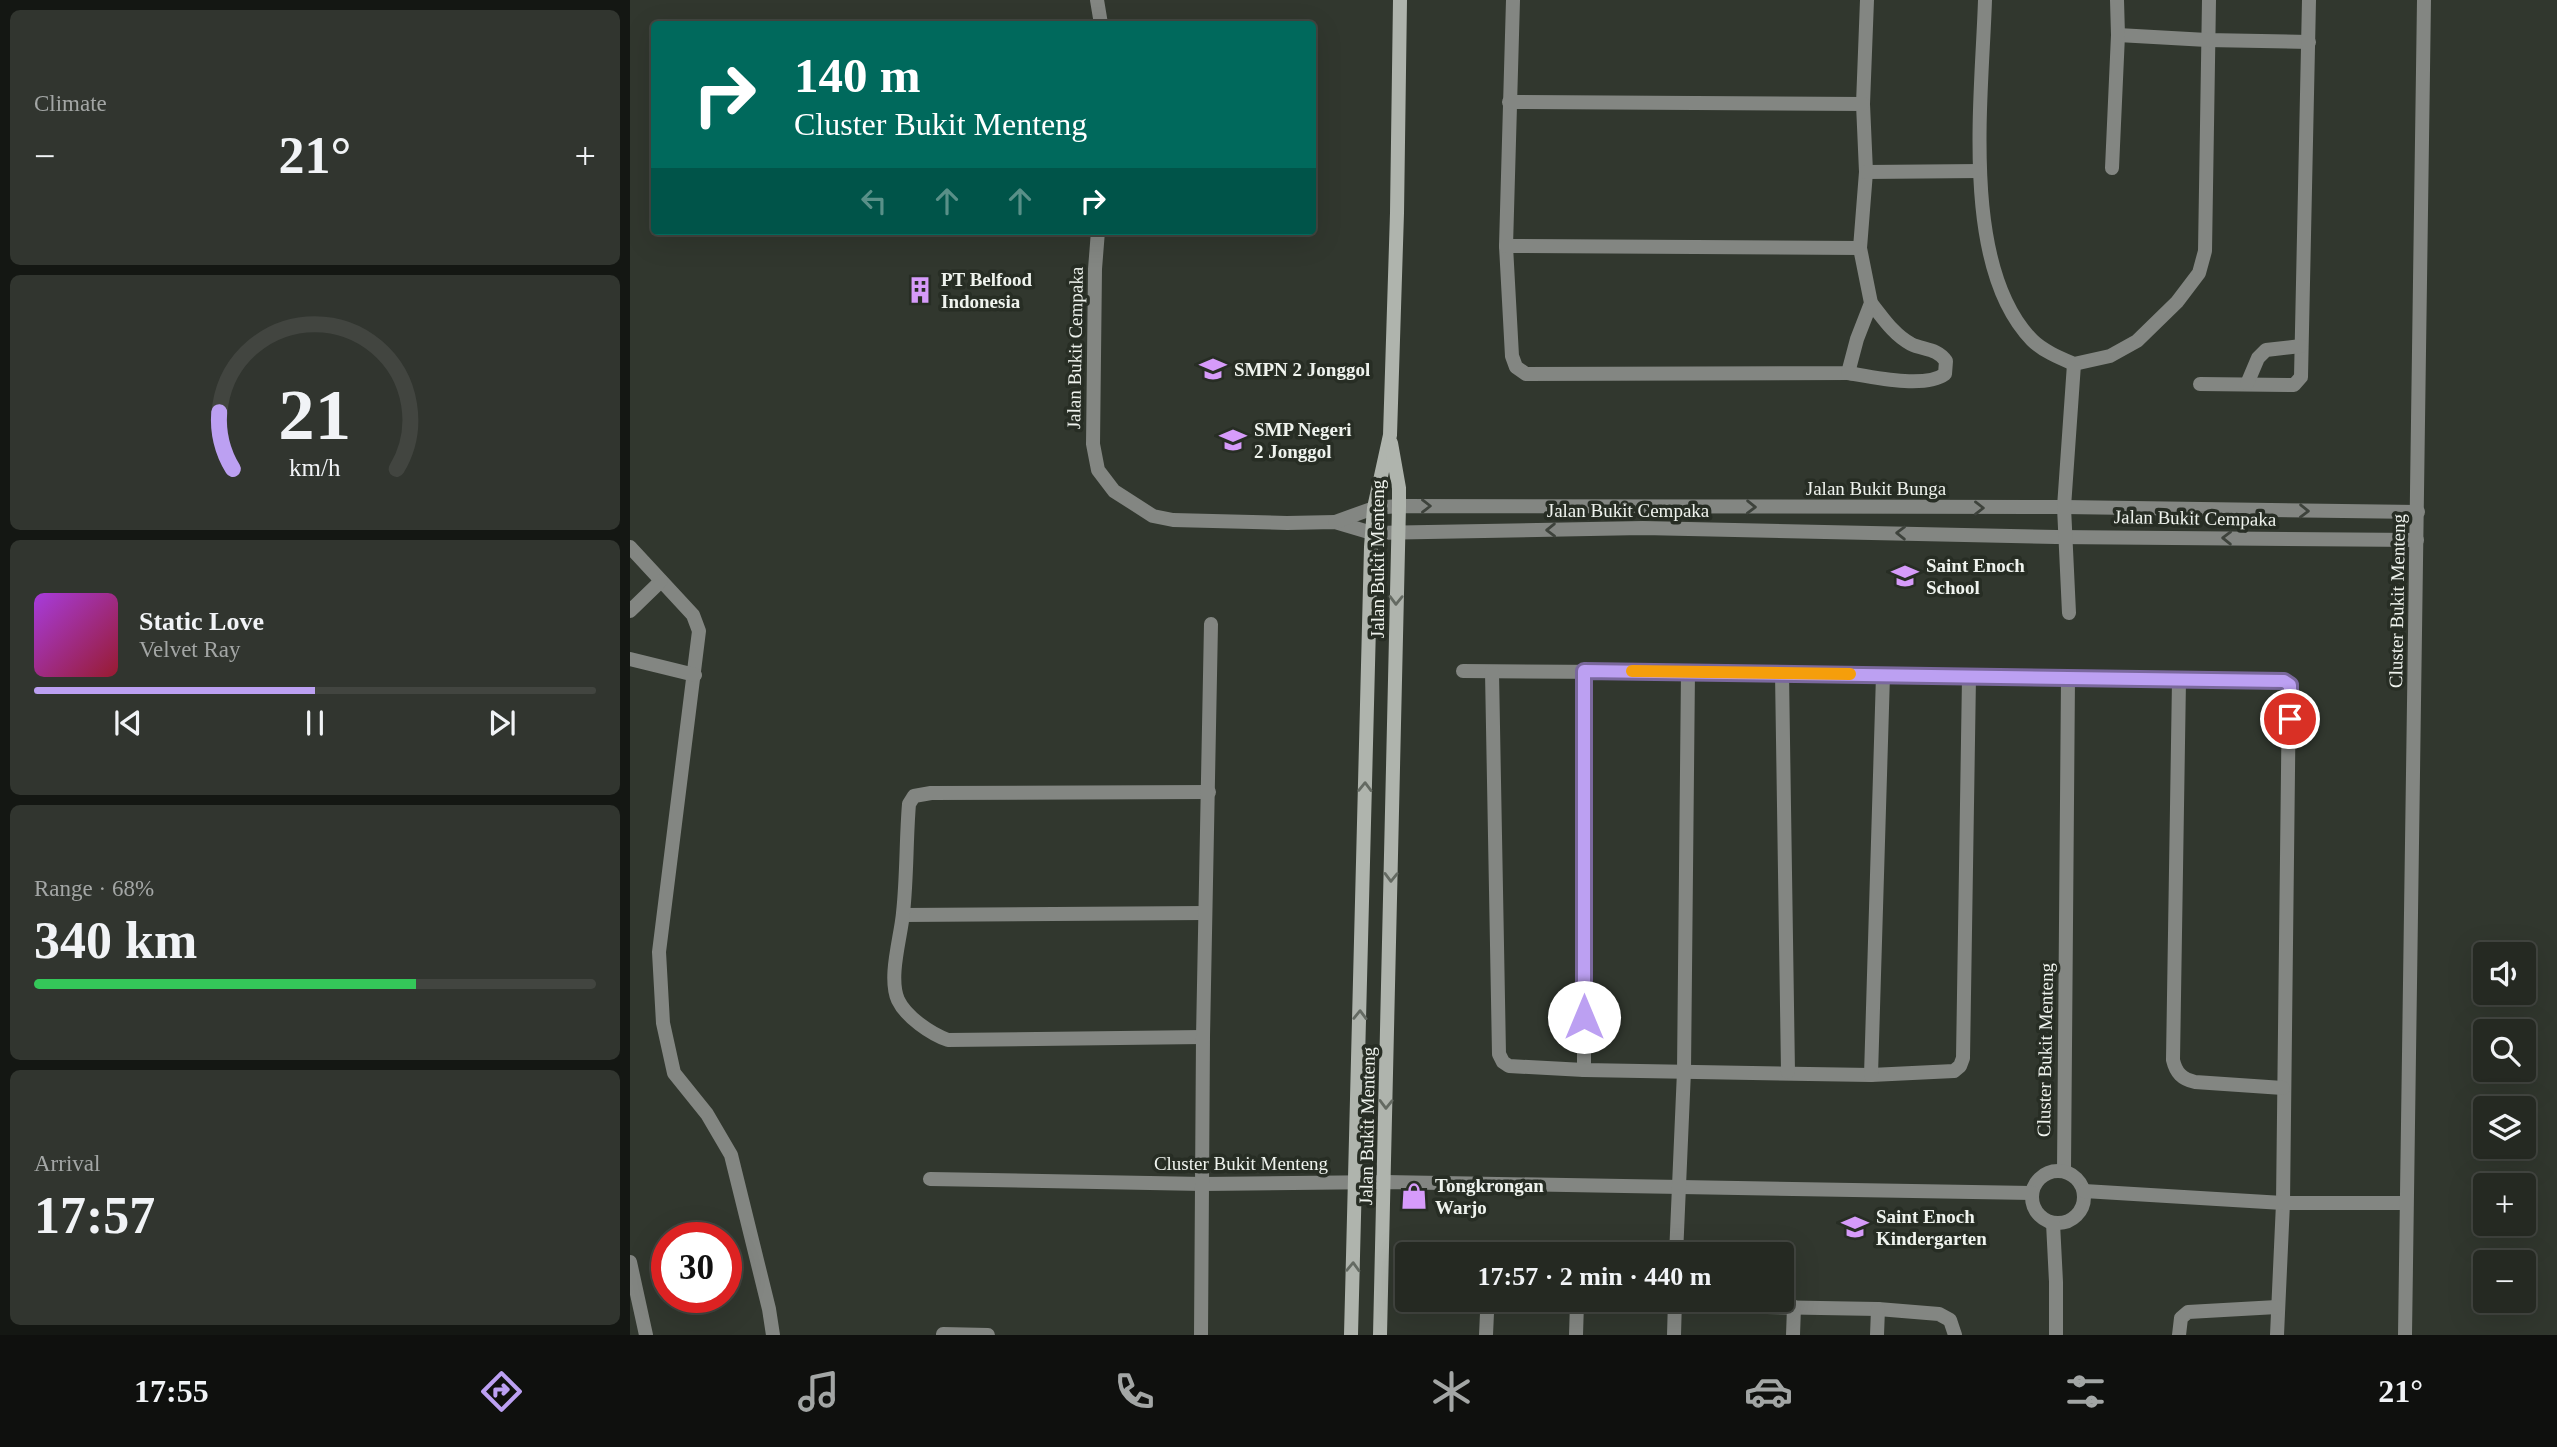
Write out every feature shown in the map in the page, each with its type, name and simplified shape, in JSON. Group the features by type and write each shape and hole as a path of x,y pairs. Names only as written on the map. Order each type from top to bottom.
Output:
{"street":[{"path":"1097,0 1100,21"},
{"path":"1390,435 1400,0"},
{"path":"1513,0 1506,246 1512,356 1516,367 1526,374 1848,373 1888,379 1931,381 1945,374 1946,361 1942,356 1912,345 1895,333 1871,303 1860,248 1866,172 1864,104 1867,0"},
{"path":"1985,0 1980,171 1984,233 2000,289 2014,318 2034,343 2074,364 2110,356 2137,341 2177,302 2199,273 2205,251 2209,0"},
{"path":"2112,168 2117,0"},
{"path":"2200,384 2294,385 2302,373 2309,0"},
{"name":"Cluster Bukit Menteng","path":"2405,1335 2424,0"},
{"path":"2118,35 2309,42"},
{"path":"1509,102 1864,104"},
{"path":"1866,172 1980,171"},
{"name":"Jalan Bukit Cempaka","path":"1098,235 1093,444 1098,470 1114,491 1153,516 1173,520 1318,524 1335,522 1372,533 1643,528 2417,540"},
{"path":"1506,246 1860,248"},
{"path":"1848,373 1871,303"},
{"path":"2247,384 2258,358 2266,349 2301,346"},
{"path":"2069,613 2064,506 2074,364"},
{"name":"Jalan Bukit Menteng","path":"1380,1335 1399,506 1399,488 1390,435"},
{"name":"Jalan Bukit Menteng","path":"1351,1335 1372,533 1374,508 1390,435"},
{"path":"1643,505 1643,528"},
{"name":"Jalan Bukit Bunga","path":"1335,522 1374,508 1399,506 2064,506 2418,512"},
{"path":"1825,508 1826,531"},
{"path":"630,547 693,615 699,631 659,952 663,1023 674,1073 706,1114 731,1155 773,1335"},
{"path":"630,611 661,581"},
{"path":"1201,1335 1203,1038 1211,624"},
{"path":"630,659 695,675"},
{"path":"1463,671 1688,671 2249,679 2284,681 2290,685 2283,1203 2277,1335"},
{"path":"1492,671 1499,1054 1503,1062 1509,1066 1584,1070 1871,1075 1954,1071 1963,1058 1969,677"},
{"path":"1584,671 1584,1070"},
{"path":"1676,1242 1685,1071 1688,671"},
{"path":"1782,673 1788,1072"},
{"path":"1871,1075 1884,675"},
{"name":"Cluster Bukit Menteng","path":"2063,1170 2068,678"},
{"path":"2179,680 2173,1060 2175,1070 2180,1076 2195,1082 2283,1088"},
{"path":"1203,1038 948,1040 937,1036 909,1015 898,999 894,978 903,915 908,812 914,796 931,793 1209,792"},
{"path":"903,915 1205,913"},
{"path":"2063,1170 2073,1174 2080,1182 2084,1191 2084,1202 2073,1219 2053,1223 2036,1212 2032,1192 2043,1174 2063,1170"},
{"name":"Cluster Bukit Menteng","path":"930,1179 1203,1184 1385,1182 2032,1192"},
{"path":"2084,1191 2283,1203 2406,1203"},
{"path":"2053,1223 2056,1335"},
{"path":"630,1262 633,1287 646,1335"},
{"path":"1794,1307 1938,1314 1950,1320 1955,1333"},
{"path":"2179,1335 2181,1318 2188,1312 2277,1307"},
{"path":"1877,1335 1878,1309"},
{"path":"1486,1335 1487,1312"},
{"path":"1576,1335 1577,1312"},
{"path":"1674,1312 1674,1335"},
{"path":"1793,1335 1794,1312"},
{"path":"943,1334 988,1335"}],"slow traffic":[{"path":"1632,671 1850,674"}],"place":[{"name":"PT Belfood Indonesia","path":"920,290"},
{"name":"SMPN 2 Jonggol","path":"1213,369"},
{"name":"SMP Negeri 2 Jonggol","path":"1233,440"},
{"name":"Saint Enoch School","path":"1905,576"},
{"name":"Tongkrongan Warjo","path":"1414,1196"},
{"name":"Saint Enoch Kindergarten","path":"1855,1227"}],"route":[{"path":"1584,1017 1584,671 2284,681 2290,685 2290,719"}]}
